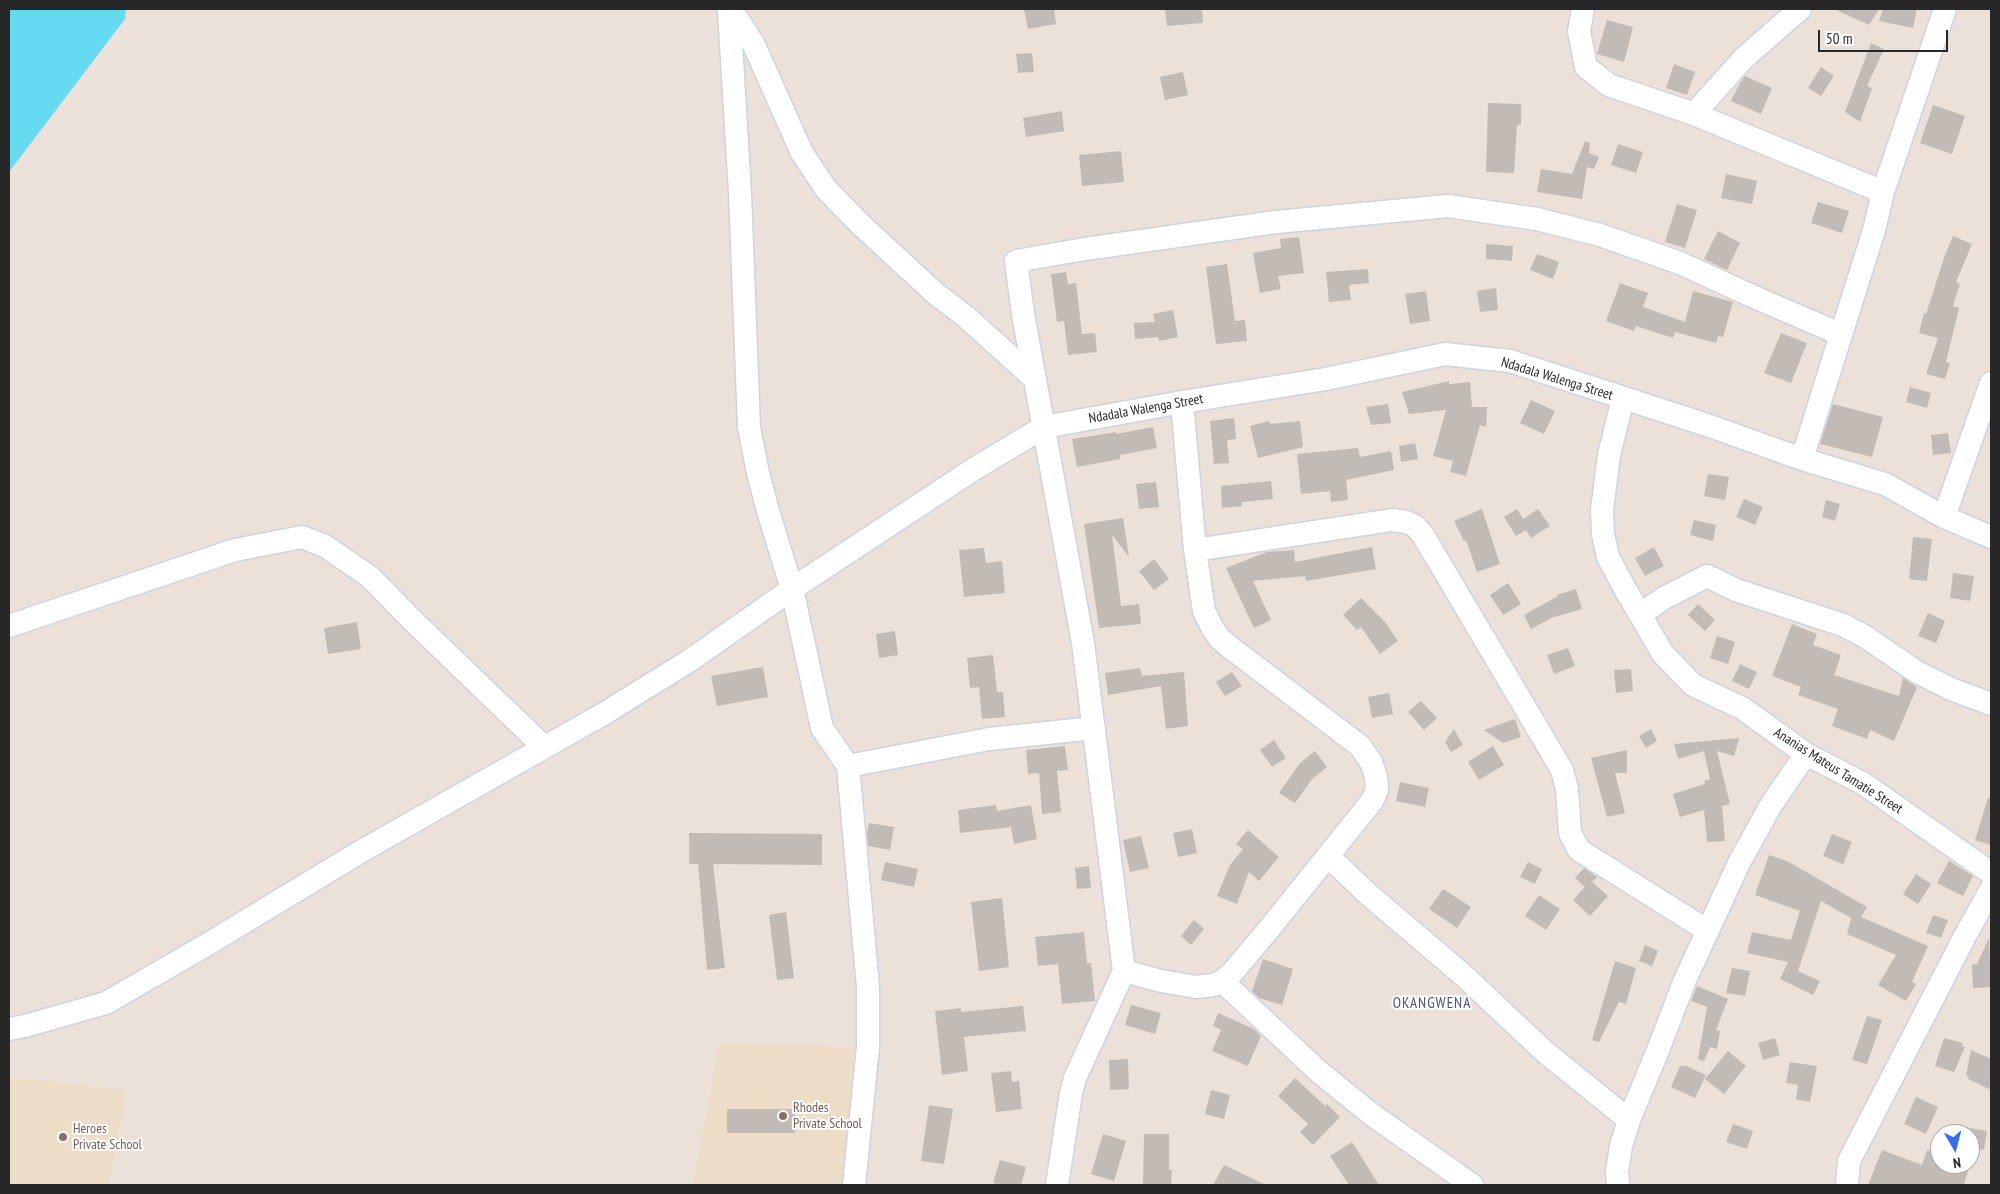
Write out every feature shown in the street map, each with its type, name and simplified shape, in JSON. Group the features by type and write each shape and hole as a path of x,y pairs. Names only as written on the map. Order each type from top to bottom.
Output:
{"street":[{"path":"1583,9 1579,31 1586,67 1609,85 1694,114 1883,192"},
{"path":"1694,114 1744,58 1800,9"},
{"path":"1802,459 1874,230 1883,192 1945,9"},
{"path":"729,10 739,21 754,45 802,153 826,189 860,224 936,294 965,316 1035,380"},
{"path":"729,10 741,203 749,427 760,482 792,589 822,728 848,766 868,986 868,1047 854,1185"},
{"path":"1058,1185 1071,1093 1075,1078 1124,971 1083,643 1023,314 1016,261 1085,249 1276,222 1448,206 1538,219 1600,234 1680,263 1840,334"},
{"name":"Ndadala Walenga Street","path":"1044,427 1326,379 1445,354 1510,361 1707,425 1802,459 1885,484 1944,517 1991,537"},
{"path":"1944,517 1991,383"},
{"name":"Ananias Mateus Tamatie Street","path":"1623,399 1609,455 1602,510 1603,534 1608,557 1663,654 1693,686 1742,708 1806,754 1864,784 1991,873"},
{"path":"1124,971 1161,982 1196,987 1214,985 1222,981 1232,973 1328,856 1372,801 1376,790 1376,777 1371,762 1360,746 1220,639 1204,611 1195,550 1182,402"},
{"path":"9,1029 106,1003 208,944 360,852 605,713 688,661 792,589 974,469 1044,427"},
{"path":"1195,550 1392,520 1406,522 1415,526 1423,535 1562,770 1567,789 1570,833 1579,850 1708,931"},
{"path":"9,626 235,550 302,537 324,546 370,577 544,747"},
{"path":"1641,614 1664,598 1707,576 1736,590 1843,625 1864,636 1917,672 1951,689 1991,704"},
{"path":"848,766 989,739 1094,728"},
{"path":"1618,1185 1617,1171 1621,1146 1629,1120 1685,980 1752,838 1771,805 1806,754"},
{"path":"1328,856 1370,895 1462,974 1545,1052 1629,1120"},
{"path":"1847,1185 1849,1161 1991,889"},
{"path":"1222,981 1325,1077 1459,1182"}],"shaded area":[{"name":"Rhodes Private School","path":"719,1043 868,1047 854,1185 693,1185"},
{"name":"Heroes Private School","path":"9,1077 126,1090 109,1185 9,1185"}],"water":[{"path":"9,9 126,9 125,19 9,172"}],"building":[{"path":"1024,9 1054,9 1056,24 1028,29"},
{"path":"1165,9 1202,9 1203,23 1167,26"},
{"path":"1834,9 1879,9 1869,25"},
{"path":"1883,9 1917,9 1913,28 1879,21"},
{"path":"1607,20 1633,27 1624,62 1597,54"},
{"path":"1871,43 1884,49 1867,86 1872,88 1860,122 1845,112"},
{"path":"1032,53 1034,72 1018,73 1016,54"},
{"path":"1674,64 1695,72 1687,95 1666,88"},
{"path":"1821,67 1834,76 1821,96 1808,88"},
{"path":"1183,72 1188,95 1165,100 1160,77"},
{"path":"1745,76 1772,88 1761,114 1731,101"},
{"path":"1488,103 1521,104 1521,125 1517,125 1514,173 1486,172"},
{"path":"1933,105 1965,116 1952,154 1920,143"},
{"path":"1062,111 1064,131 1026,137 1023,118"},
{"path":"1585,141 1590,143 1589,153 1599,157 1594,169 1587,167 1582,199 1537,192 1541,169 1572,174"},
{"path":"1618,144 1643,152 1636,173 1611,165"},
{"path":"1121,151 1124,182 1082,186 1079,155"},
{"path":"1726,174 1757,181 1752,204 1721,198"},
{"path":"1818,202 1849,211 1842,233 1811,223"},
{"path":"1677,204 1697,210 1685,248 1665,242"},
{"path":"1718,231 1740,243 1727,270 1704,259"},
{"path":"1953,236 1972,244 1956,282 1960,284 1953,306 1959,308 1946,362 1950,363 1945,379 1926,374 1938,338 1919,333 1924,313 1926,314"},
{"path":"1299,237 1304,273 1278,276 1281,289 1260,293 1253,253 1281,248 1280,239"},
{"path":"1486,244 1513,246 1512,261 1486,259"},
{"path":"1537,254 1559,262 1553,279 1530,270"},
{"path":"1227,264 1235,321 1245,320 1247,341 1216,344 1206,267"},
{"path":"1368,269 1369,283 1349,285 1351,300 1329,302 1326,272"},
{"path":"1066,272 1068,284 1076,283 1082,334 1095,333 1097,352 1068,355 1064,321 1057,322 1051,274"},
{"path":"1620,283 1648,293 1643,307 1685,322 1693,291 1733,302 1723,337 1718,336 1716,343 1675,332 1673,338 1636,326 1634,331 1606,321"},
{"path":"1496,288 1498,310 1480,312 1477,291"},
{"path":"1426,291 1430,321 1410,324 1405,294"},
{"path":"1173,310 1178,337 1159,341 1158,337 1135,339 1134,323 1155,322 1153,314"},
{"path":"1781,333 1807,343 1791,383 1764,373"},
{"path":"1449,381 1449,384 1470,382 1472,407 1487,407 1486,427 1480,425 1466,476 1450,472 1453,461 1433,456 1446,410 1409,414 1402,392"},
{"path":"1910,387 1931,393 1927,408 1906,402"},
{"path":"1531,400 1555,411 1544,434 1520,423"},
{"path":"1388,404 1391,423 1371,425 1366,407"},
{"path":"1833,404 1883,417 1872,457 1820,444"},
{"path":"1234,418 1236,439 1227,440 1229,463 1214,464 1210,421"},
{"path":"1269,421 1270,424 1300,421 1303,447 1258,458 1250,426"},
{"path":"1153,427 1157,448 1120,455 1120,459 1077,467 1072,439 1116,432 1116,434"},
{"path":"1948,433 1951,453 1933,455 1931,435"},
{"path":"1415,443 1418,459 1401,462 1399,446"},
{"path":"1358,448 1360,457 1391,451 1394,470 1346,480 1348,500 1331,502 1330,491 1301,494 1297,454"},
{"path":"1708,474 1729,477 1725,500 1704,496"},
{"path":"1271,481 1273,499 1242,502 1242,506 1222,508 1221,486"},
{"path":"1156,482 1159,507 1139,509 1136,484"},
{"path":"1744,499 1763,507 1755,525 1736,517"},
{"path":"1826,500 1840,504 1835,521 1822,517"},
{"path":"1482,509 1500,564 1477,572 1466,540 1464,541 1454,521"},
{"path":"1517,509 1523,519 1538,509 1550,526 1531,538 1526,530 1516,536 1504,517"},
{"path":"1123,518 1129,557 1112,535 1121,606 1139,604 1141,624 1099,628 1084,524"},
{"path":"1694,520 1716,525 1713,541 1690,535"},
{"path":"1913,537 1932,539 1927,581 1909,579"},
{"path":"1372,547 1376,569 1306,581 1305,576 1253,581 1271,620 1254,628 1226,568 1267,552 1294,550 1295,562"},
{"path":"1654,547 1664,566 1645,576 1635,558"},
{"path":"984,548 986,563 1002,561 1005,593 964,597 959,550"},
{"path":"1154,559 1169,579 1154,590 1139,571"},
{"path":"1953,573 1974,576 1970,601 1950,598"},
{"path":"1508,583 1521,604 1503,615 1490,595"},
{"path":"1576,589 1582,609 1551,618 1531,629 1524,615 1557,595"},
{"path":"1361,598 1385,622 1398,641 1380,654 1361,627 1357,630 1343,615"},
{"path":"1698,604 1715,620 1705,631 1688,615"},
{"path":"1928,613 1945,621 1936,643 1918,636"},
{"path":"357,622 361,649 328,654 324,628"},
{"path":"1792,624 1817,634 1813,645 1841,655 1834,675 1899,696 1903,678 1917,687 1894,741 1870,730 1867,739 1832,726 1838,709 1798,695 1801,687 1772,676"},
{"path":"895,631 898,655 879,658 876,634"},
{"path":"1717,636 1735,642 1728,664 1710,658"},
{"path":"1568,648 1575,666 1554,674 1547,655"},
{"path":"993,655 997,692 1003,692 1005,717 982,719 979,687 970,688 967,658"},
{"path":"1740,664 1757,672 1749,689 1732,681"},
{"path":"763,667 768,697 717,706 711,676"},
{"path":"1140,668 1142,676 1184,672 1188,726 1166,729 1161,686 1108,695 1105,673"},
{"path":"1631,669 1633,691 1616,693 1614,670"},
{"path":"1232,672 1242,686 1225,696 1216,682"},
{"path":"1389,693 1393,714 1372,718 1368,697"},
{"path":"1421,701 1437,718 1424,730 1408,712"},
{"path":"1515,719 1521,737 1503,743 1484,730"},
{"path":"1454,729 1463,745 1451,752 1445,742"},
{"path":"1651,729 1657,741 1646,748 1639,736"},
{"path":"1739,738 1734,756 1717,751 1730,804 1722,806 1725,841 1707,842 1704,810 1680,817 1673,794 1705,784 1704,781 1710,779 1704,751 1678,759 1674,744"},
{"path":"1274,740 1286,758 1272,767 1260,750"},
{"path":"1065,746 1068,770 1057,771 1061,812 1042,814 1039,773 1028,774 1026,750"},
{"path":"1493,746 1504,765 1479,780 1468,762"},
{"path":"1627,750 1627,773 1615,773 1625,813 1607,817 1591,758"},
{"path":"1315,751 1327,767 1312,779 1295,803 1279,793 1300,763"},
{"path":"1400,782 1429,788 1425,807 1396,801"},
{"path":"1988,798 1991,798 1991,845 1975,840"},
{"path":"996,805 997,811 1031,805 1037,839 1014,844 1011,827 960,833 958,810"},
{"path":"869,823 894,827 890,850 868,846 867,833"},
{"path":"1192,829 1197,853 1178,857 1173,833"},
{"path":"1248,830 1279,857 1259,881 1249,872 1237,904 1217,896 1230,865 1243,849 1236,844"},
{"path":"689,833 822,834 822,865 713,864 725,968 707,970 698,864 689,864"},
{"path":"1832,834 1852,842 1843,864 1823,856"},
{"path":"1141,836 1149,868 1130,872 1123,840"},
{"path":"1769,855 1787,861 1867,907 1861,917 1928,946 1912,982 1916,984 1906,1001 1878,985 1896,955 1847,934 1851,918 1821,901 1798,971 1820,981 1813,995 1780,979 1788,962 1747,953 1752,932 1791,940 1800,911 1755,895"},
{"path":"1949,861 1973,876 1963,896 1937,883"},
{"path":"885,862 918,869 914,887 881,880"},
{"path":"1528,862 1542,869 1535,884 1520,877"},
{"path":"1089,866 1091,888 1077,889 1075,868"},
{"path":"1584,868 1597,877 1592,882 1608,896 1590,916 1573,900 1585,887 1575,878"},
{"path":"1916,874 1931,884 1918,904 1903,894"},
{"path":"1443,889 1471,907 1457,928 1429,909"},
{"path":"1539,895 1560,909 1546,930 1525,916"},
{"path":"1002,898 1009,967 979,971 971,902"},
{"path":"786,912 794,978 777,980 769,915"},
{"path":"1933,915 1948,920 1941,938 1926,933"},
{"path":"1194,920 1204,929 1191,945 1181,936"},
{"path":"1084,932 1087,963 1091,963 1095,1001 1062,1004 1058,964 1038,966 1035,937"},
{"path":"1989,938 1991,987 1973,988 1972,965 1977,964"},
{"path":"1645,945 1658,951 1652,966 1639,961"},
{"path":"1263,959 1293,969 1282,1005 1259,998 1252,991"},
{"path":"1615,961 1636,968 1626,1004 1619,1002 1599,1042 1592,1040"},
{"path":"1732,968 1750,971 1745,996 1726,993"},
{"path":"1697,986 1728,999 1716,1030 1720,1031 1717,1049 1710,1047 1704,1061 1698,1059 1707,1007 1691,1001"},
{"path":"1131,1005 1161,1013 1155,1034 1125,1025"},
{"path":"1023,1006 1026,1031 964,1037 968,1071 942,1075 935,1011 961,1008 961,1012"},
{"path":"1218,1013 1254,1029 1261,1036 1248,1066 1212,1051 1221,1030 1213,1026"},
{"path":"1867,1016 1882,1020 1867,1064 1852,1060"},
{"path":"1775,1038 1780,1055 1763,1060 1758,1043"},
{"path":"1944,1038 1963,1043 1962,1046 1965,1047 1954,1072 1935,1066"},
{"path":"1971,1050 1991,1059 1991,1090 1968,1079 1969,1077 1966,1076"},
{"path":"1728,1051 1746,1066 1724,1094 1705,1079"},
{"path":"1128,1059 1129,1089 1110,1090 1109,1060"},
{"path":"1790,1062 1817,1066 1810,1102 1796,1099 1798,1085 1786,1083"},
{"path":"1680,1066 1686,1066 1706,1075 1695,1098 1671,1087"},
{"path":"1011,1071 1012,1082 1019,1081 1022,1109 996,1112 991,1073"},
{"path":"1295,1078 1325,1106 1327,1104 1340,1117 1313,1145 1300,1132 1308,1124 1278,1096"},
{"path":"1211,1090 1230,1095 1224,1119 1205,1114"},
{"path":"1916,1097 1938,1107 1926,1134 1904,1124"},
{"path":"929,1105 953,1109 944,1164 921,1161"},
{"path":"727,1109 795,1109 795,1133 727,1133"},
{"path":"1733,1124 1753,1131 1747,1149 1726,1142"},
{"path":"1980,1130 1987,1131 1984,1150 1980,1149"},
{"path":"1103,1134 1126,1141 1114,1181 1091,1174"},
{"path":"1144,1134 1169,1134 1169,1170 1172,1170 1171,1185 1143,1185"},
{"path":"1352,1142 1379,1185 1349,1185 1330,1156"},
{"path":"1882,1150 1922,1165 1927,1150 1930,1151 1930,1174 1967,1174 1964,1185 1868,1185"},
{"path":"1000,1160 1026,1167 1021,1185 993,1183"},
{"path":"1224,1165 1266,1185 1213,1185"}],"place":[{"name":"Rhodes Private School","path":"783,1116"},
{"name":"Heroes Private School","path":"63,1137"}],"district":[{"name":"OKANGWENA","path":"1432,1004"}]}
